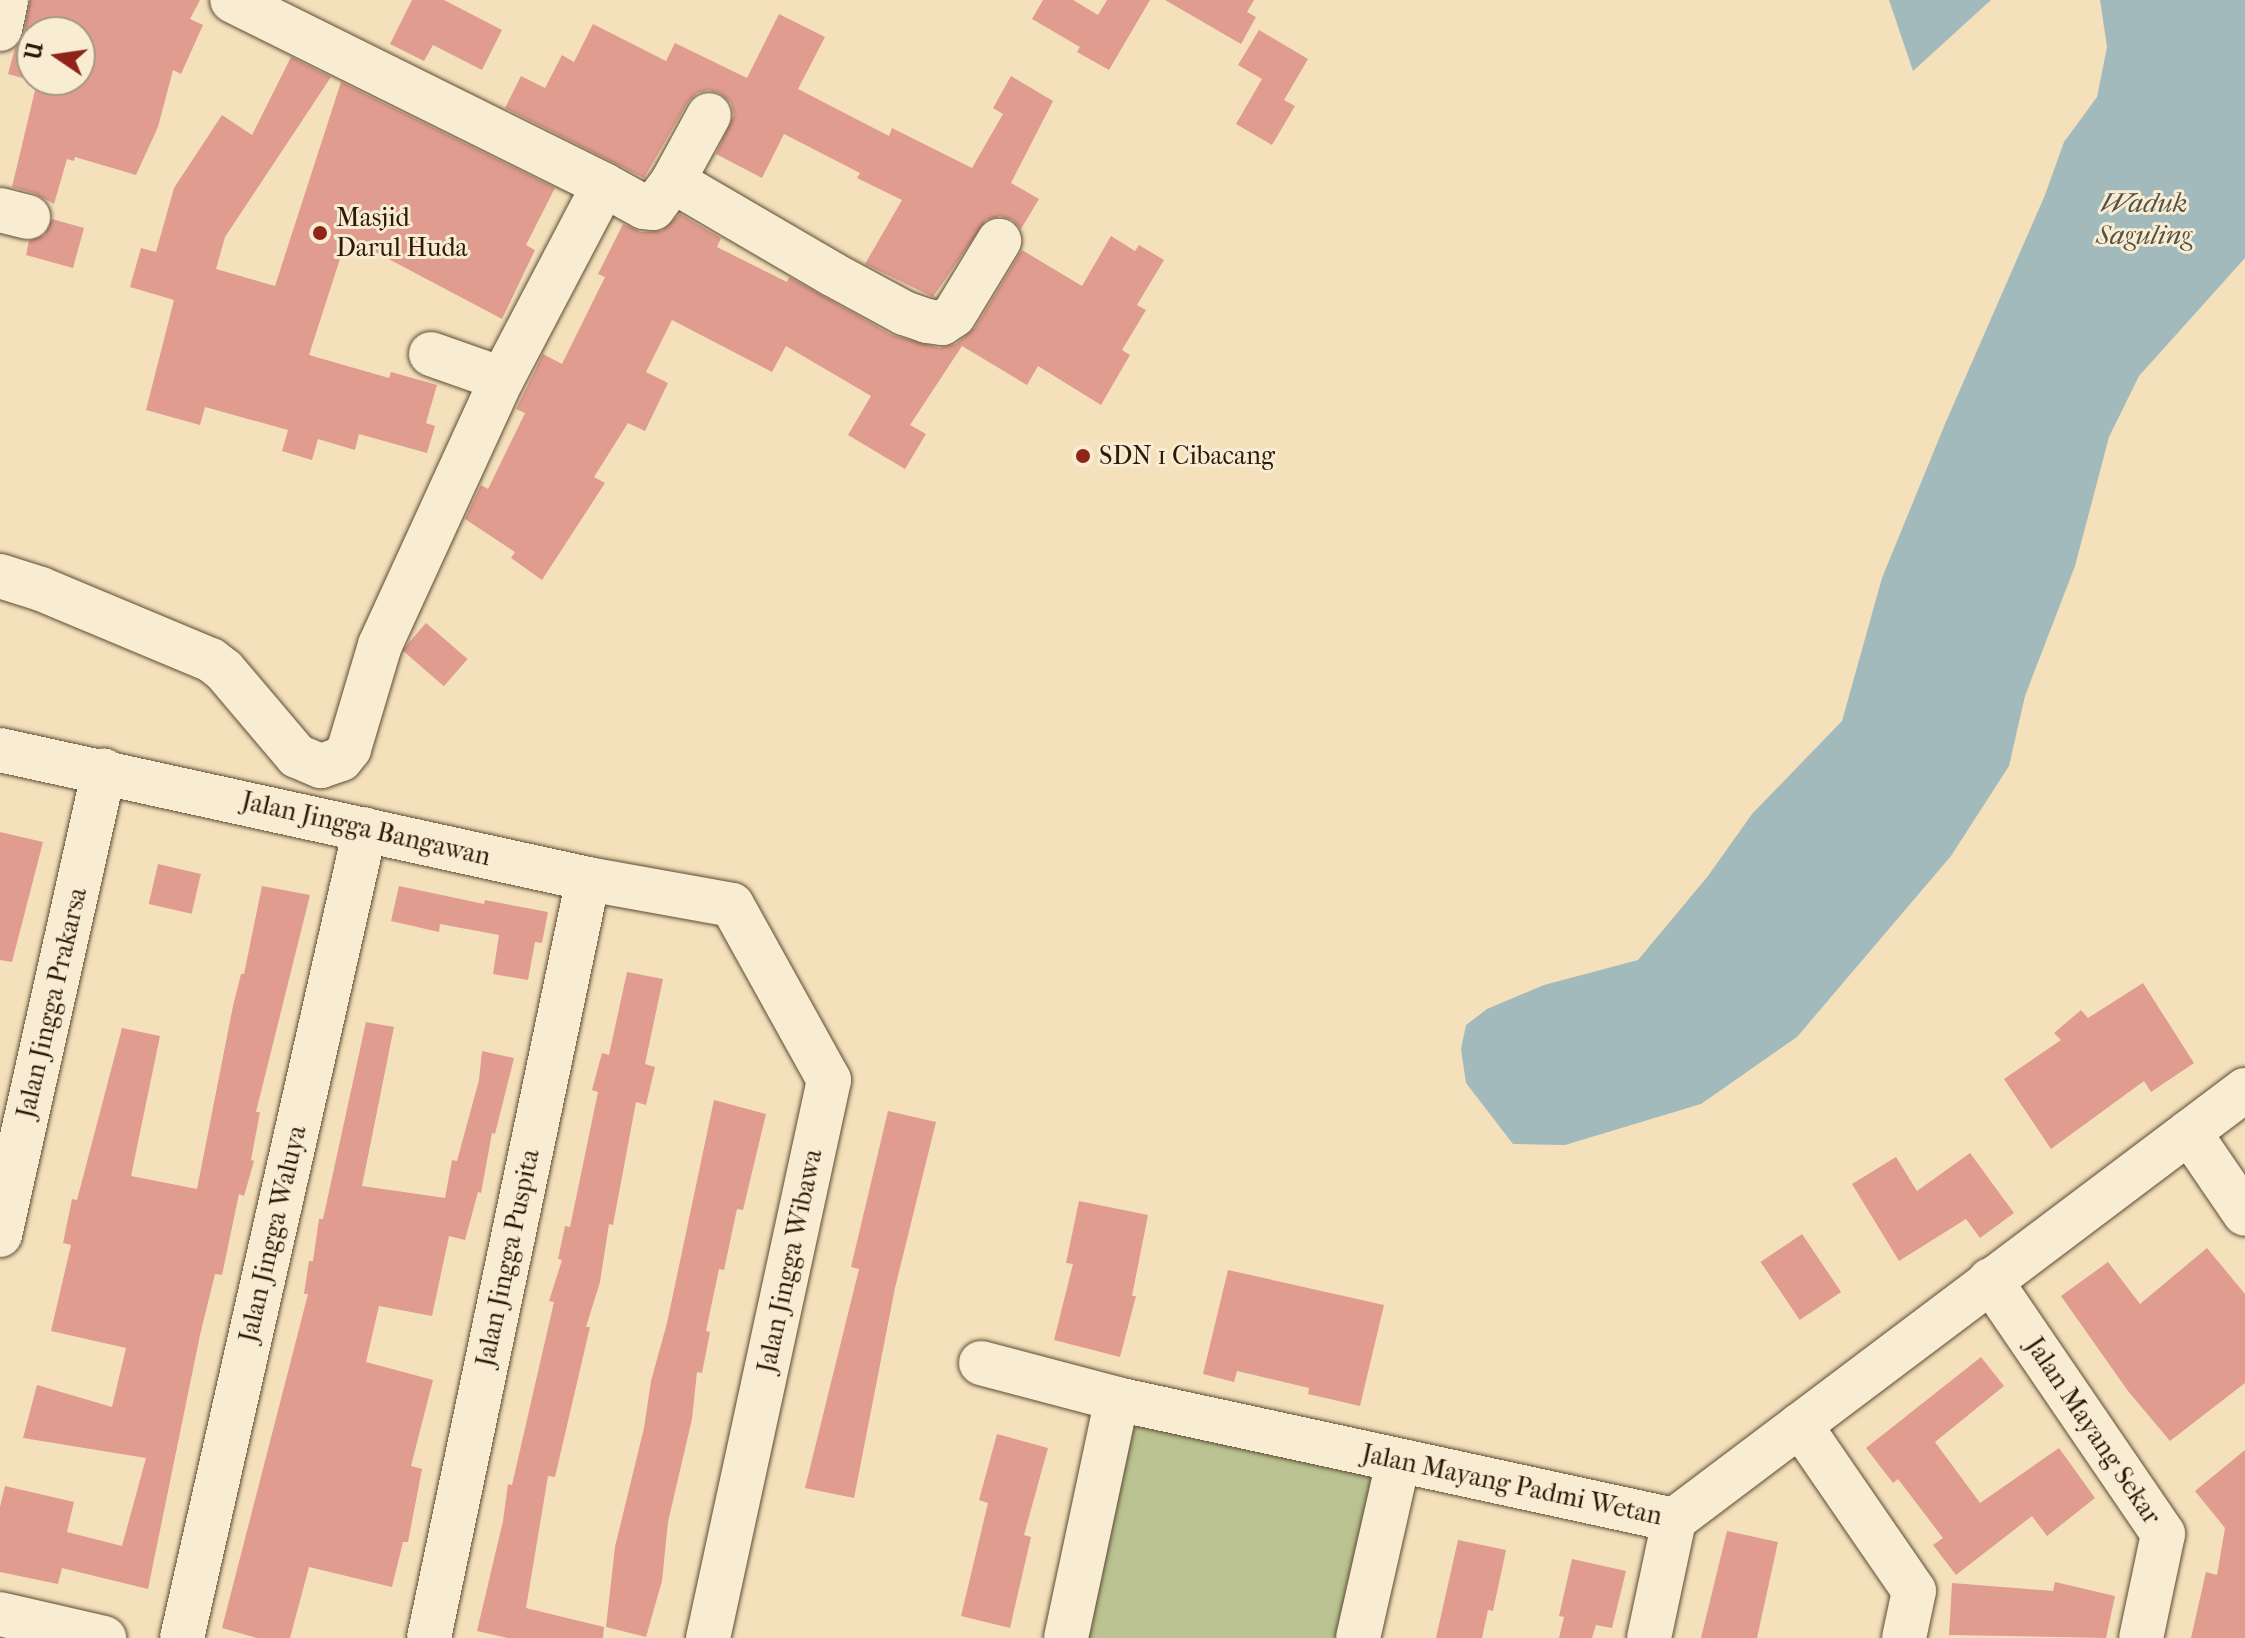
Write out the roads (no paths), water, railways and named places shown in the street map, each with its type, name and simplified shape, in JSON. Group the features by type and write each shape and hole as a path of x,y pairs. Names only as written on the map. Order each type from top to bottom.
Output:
{"street":[{"path":"0,29 6,0"},
{"path":"232,0 650,209 673,181 709,115"},
{"path":"673,181 712,207 834,275 904,313 927,321 942,323 954,315 999,241"},
{"path":"0,576 41,589 211,660 224,670 297,756 312,764 331,764 349,749 380,645 502,379 604,185"},
{"path":"431,354 502,379"},
{"name":"Jalan Jingga Bangawan","path":"0,750 588,879 732,905"},
{"name":"Jalan Jingga Prakarsa","path":"0,1235 104,771"},
{"name":"Jalan Jingga Waluya","path":"182,1638 365,829"},
{"name":"Jalan Jingga Puspita","path":"429,1638 588,879"},
{"name":"Jalan Jingga Wibawa","path":"708,1638 829,1080 732,905"},
{"name":"Jalan Mayang Padmi Wetan","path":"981,1363 1117,1399 1674,1520 2245,1090"},
{"path":"2189,1132 2245,1214"},
{"name":"Jalan Mayang Sekar","path":"1990,1280 2163,1534 2141,1638"},
{"path":"1066,1638 1117,1399"},
{"path":"1800,1425 1914,1591 1904,1638"},
{"path":"1358,1638 1398,1462"},
{"path":"1649,1638 1674,1520"},
{"path":"0,1614 78,1635"}],"water":[{"path":"1889,0 1991,0 1913,71"},
{"name":"Waduk Saguling","path":"2100,0 2245,0 2245,258 2139,376 2109,437 2075,566 2025,696 2009,766 1951,856 1797,1037 1701,1104 1565,1145 1513,1144 1466,1083 1461,1049 1466,1025 1487,1009 1544,985 1638,960 1708,876 1752,814 1842,721 1882,578 2045,195 2064,142 2097,97 2107,47"}],"place":[{"name":"Masjid Darul Huda","path":"320,233"},
{"name":"SDN 1 Cibacang","path":"1083,456"}]}
